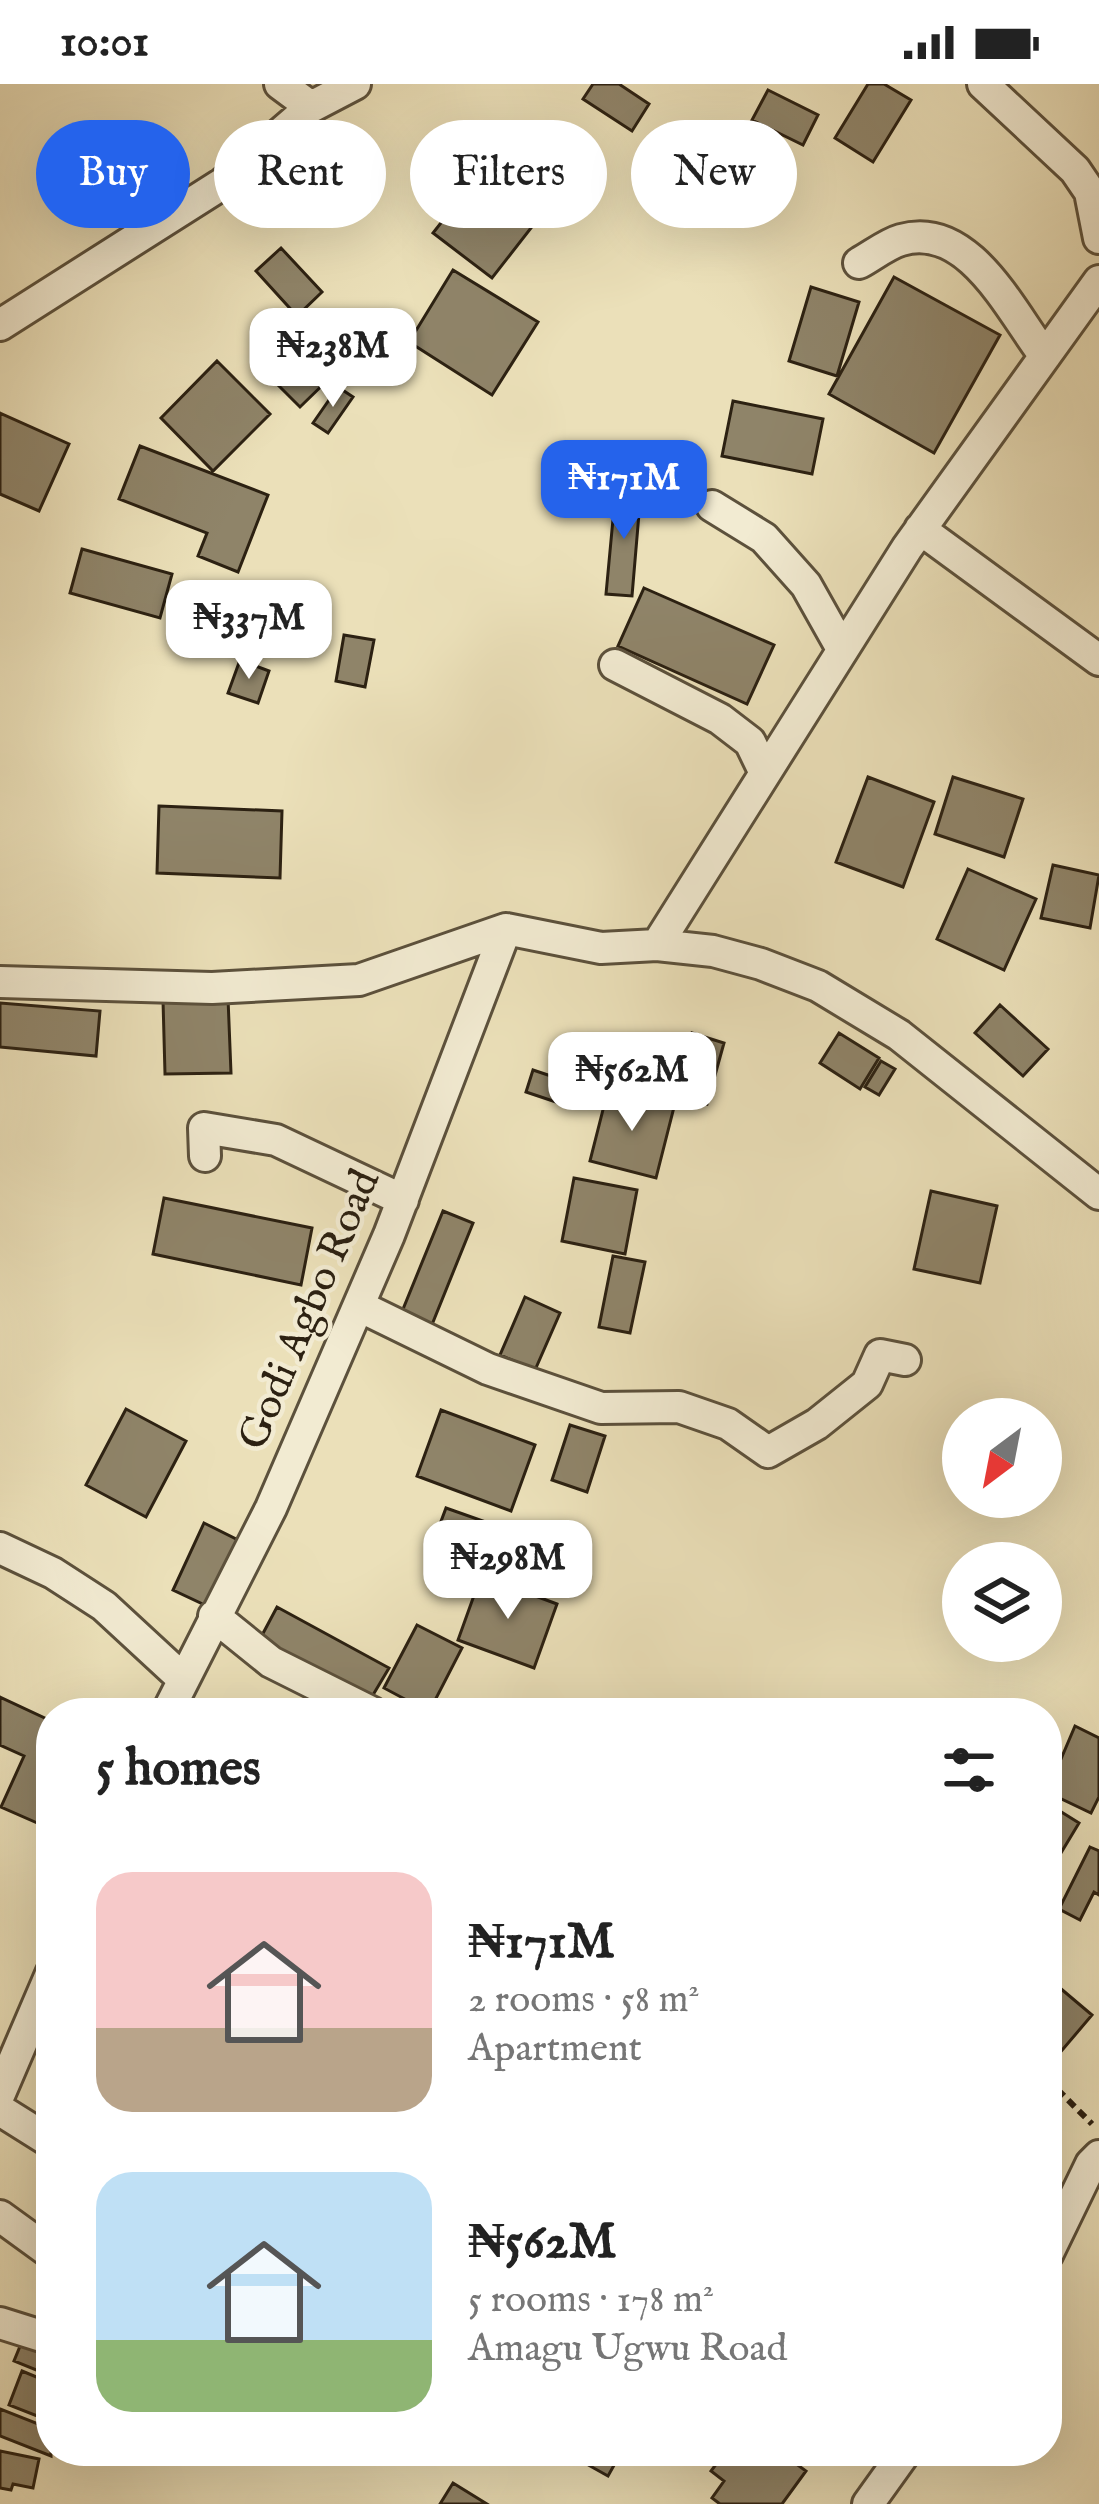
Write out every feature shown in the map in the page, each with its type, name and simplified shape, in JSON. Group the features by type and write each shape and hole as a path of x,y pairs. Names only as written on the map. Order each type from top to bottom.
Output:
{"street":[{"path":"280,84 311,107"},
{"path":"0,325 222,184 311,107 355,84"},
{"path":"982,84 1075,170 1090,192 1099,238"},
{"path":"859,263 902,239 937,239 977,259 1045,356"},
{"path":"657,945 920,529 1099,281"},
{"path":"712,506 764,538 806,585 842,649"},
{"path":"920,529 1099,661"},
{"path":"615,665 720,719 750,742 764,771"},
{"path":"0,982 212,988 359,980 506,929 602,948 657,945 713,951 818,986 899,1035 1099,1195"},
{"name":"Godi Agbo Road","path":"174,1698 272,1508 403,1200 506,929"},
{"path":"205,1156 204,1128 276,1140 403,1200"},
{"path":"359,1306 488,1369 601,1408 679,1407 728,1424 768,1452 817,1424 867,1384 880,1355 905,1360"},
{"path":"0,1548 104,1606 183,1679"},
{"path":"214,1616 271,1662 343,1698"},
{"path":"0,2093 36,2009"},
{"path":"0,2110 36,2133"},
{"path":"1062,2224 1099,2156"},
{"path":"0,2216 36,2241"},
{"path":"0,2323 36,2334"},
{"path":"868,2504 895,2466"}],"path":[{"path":"1062,2094 1099,2131"}],"building":[{"path":"593,84 619,84 649,104 639,120 631,120 631,130 583,99"},
{"path":"868,84 884,84 911,100 873,162 835,138"},
{"path":"768,90 818,115 803,145 797,142 797,120 752,120"},
{"path":"437,228 531,228 492,278 433,233"},
{"path":"281,248 322,292 297,316 256,271"},
{"path":"453,270 538,322 492,395 409,342"},
{"path":"894,277 1000,335 934,453 829,394"},
{"path":"811,287 859,302 837,376 789,361"},
{"path":"300,329 339,369 300,407 261,368"},
{"path":"217,361 270,414 213,471 161,418"},
{"path":"338,387 353,397 328,433 313,423"},
{"path":"733,401 823,419 812,474 722,456"},
{"path":"0,413 69,444 39,511 0,494"},
{"path":"140,446 268,495 238,572 198,556 207,533 119,499"},
{"path":"616,487 641,490 632,596 606,594"},
{"path":"82,549 172,574 160,618 70,593"},
{"path":"189,585 233,596 223,636 179,625"},
{"path":"644,588 774,645 747,704 618,646"},
{"path":"344,635 374,640 365,687 336,681"},
{"path":"240,660 269,671 258,703 228,693"},
{"path":"868,777 934,802 903,887 836,862"},
{"path":"953,777 1023,799 1004,857 935,834"},
{"path":"159,806 282,811 280,878 157,873"},
{"path":"1053,865 1099,875 1090,928 1041,918"},
{"path":"968,869 1036,899 1004,970 937,939"},
{"path":"228,998 231,1073 165,1074 163,1000"},
{"path":"0,1003 100,1011 96,1056 0,1047"},
{"path":"1000,1005 1048,1049 1023,1076 975,1033"},
{"path":"692,1033 724,1043 707,1104 674,1094"},
{"path":"839,1033 879,1058 860,1089 820,1063"},
{"path":"881,1061 895,1069 879,1095 865,1087"},
{"path":"533,1070 572,1083 565,1105 526,1092"},
{"path":"608,1090 674,1107 656,1178 590,1161"},
{"path":"574,1178 637,1190 625,1254 562,1241"},
{"path":"931,1191 997,1206 980,1283 914,1269"},
{"path":"164,1198 312,1228 301,1285 153,1254"},
{"path":"443,1211 473,1223 429,1332 399,1319"},
{"path":"613,1256 645,1262 630,1333 599,1327"},
{"path":"525,1297 560,1313 535,1370 500,1355"},
{"path":"126,1409 186,1441 146,1517 86,1485"},
{"path":"441,1410 535,1445 511,1511 417,1476"},
{"path":"570,1425 605,1436 587,1492 552,1480"},
{"path":"446,1508 514,1532 499,1572 431,1548"},
{"path":"204,1523 238,1540 207,1606 173,1590"},
{"path":"481,1576 557,1604 534,1668 458,1640"},
{"path":"277,1607 389,1668 371,1698 366,1698 260,1639"},
{"path":"417,1625 462,1648 436,1698 403,1698 384,1688"},
{"path":"0,1697 36,1714 36,1822 1,1807 24,1756 0,1745"},
{"path":"1075,1726 1099,1738 1099,1797 1091,1813 1062,1799 1062,1757"},
{"path":"1062,1812 1079,1823 1062,1851"},
{"path":"1090,1847 1099,1851 1099,1895 1094,1892 1080,1920 1062,1911"},
{"path":"1062,1990 1092,2015 1062,2050"},
{"path":"23,2339 36,2344 36,2370 14,2361"},
{"path":"22,2371 36,2377 36,2416 9,2405"},
{"path":"0,2409 36,2423 36,2450 0,2436"},
{"path":"0,2451 36,2458 33,2488 13,2484 11,2490 0,2488"},
{"path":"590,2466 614,2466 608,2476"},
{"path":"715,2466 799,2466 806,2471 782,2504 720,2504 712,2498 724,2481 711,2471"},
{"path":"453,2483 487,2504 440,2504"}]}
